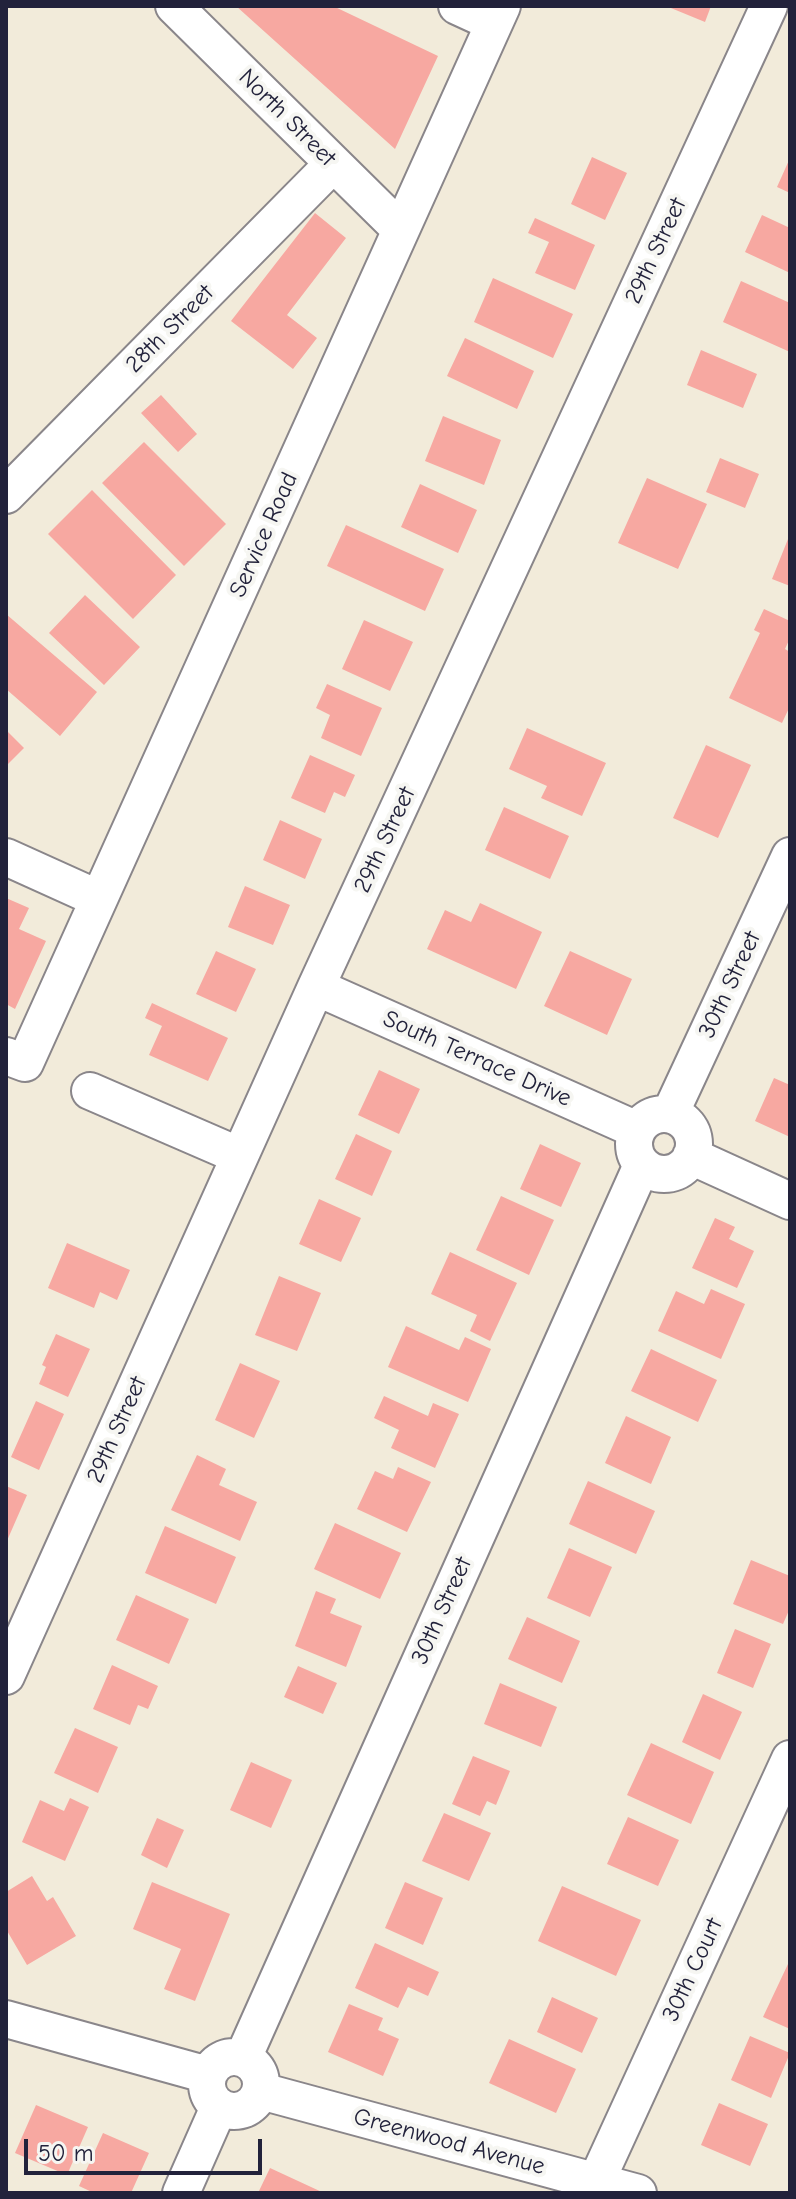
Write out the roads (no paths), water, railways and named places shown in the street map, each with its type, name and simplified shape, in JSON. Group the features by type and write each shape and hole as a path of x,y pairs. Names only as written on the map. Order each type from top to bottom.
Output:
{"street":[{"name":"North Street","path":"174,6 401,230"},
{"path":"457,6 498,14"},
{"name":"29th Street","path":"6,1676 316,987 769,6"},
{"name":"Service Road","path":"16,1059 99,899 498,14"},
{"name":"28th Street","path":"6,495 333,164"},
{"name":"30th Street","path":"670,1114 790,856"},
{"path":"6,857 99,899"},
{"name":"South Terrace Drive","path":"316,987 637,1130"},
{"path":"90,1091 240,1156"},
{"path":"670,1114 679,1117 691,1130 694,1148 686,1164 678,1170 669,1174 650,1171 642,1165 633,1139 643,1122 651,1116 670,1114"},
{"path":"691,1156 790,1201"},
{"name":"30th Street","path":"243,2058 642,1165"},
{"name":"30th Court","path":"596,2182 790,1759"},
{"path":"6,2019 213,2091 235,2111 243,2110 257,2099 261,2091 260,2075 256,2068 243,2058 218,2061 213,2091 181,2193"},
{"name":"Greenwood Avenue","path":"261,2091 638,2193"}]}
